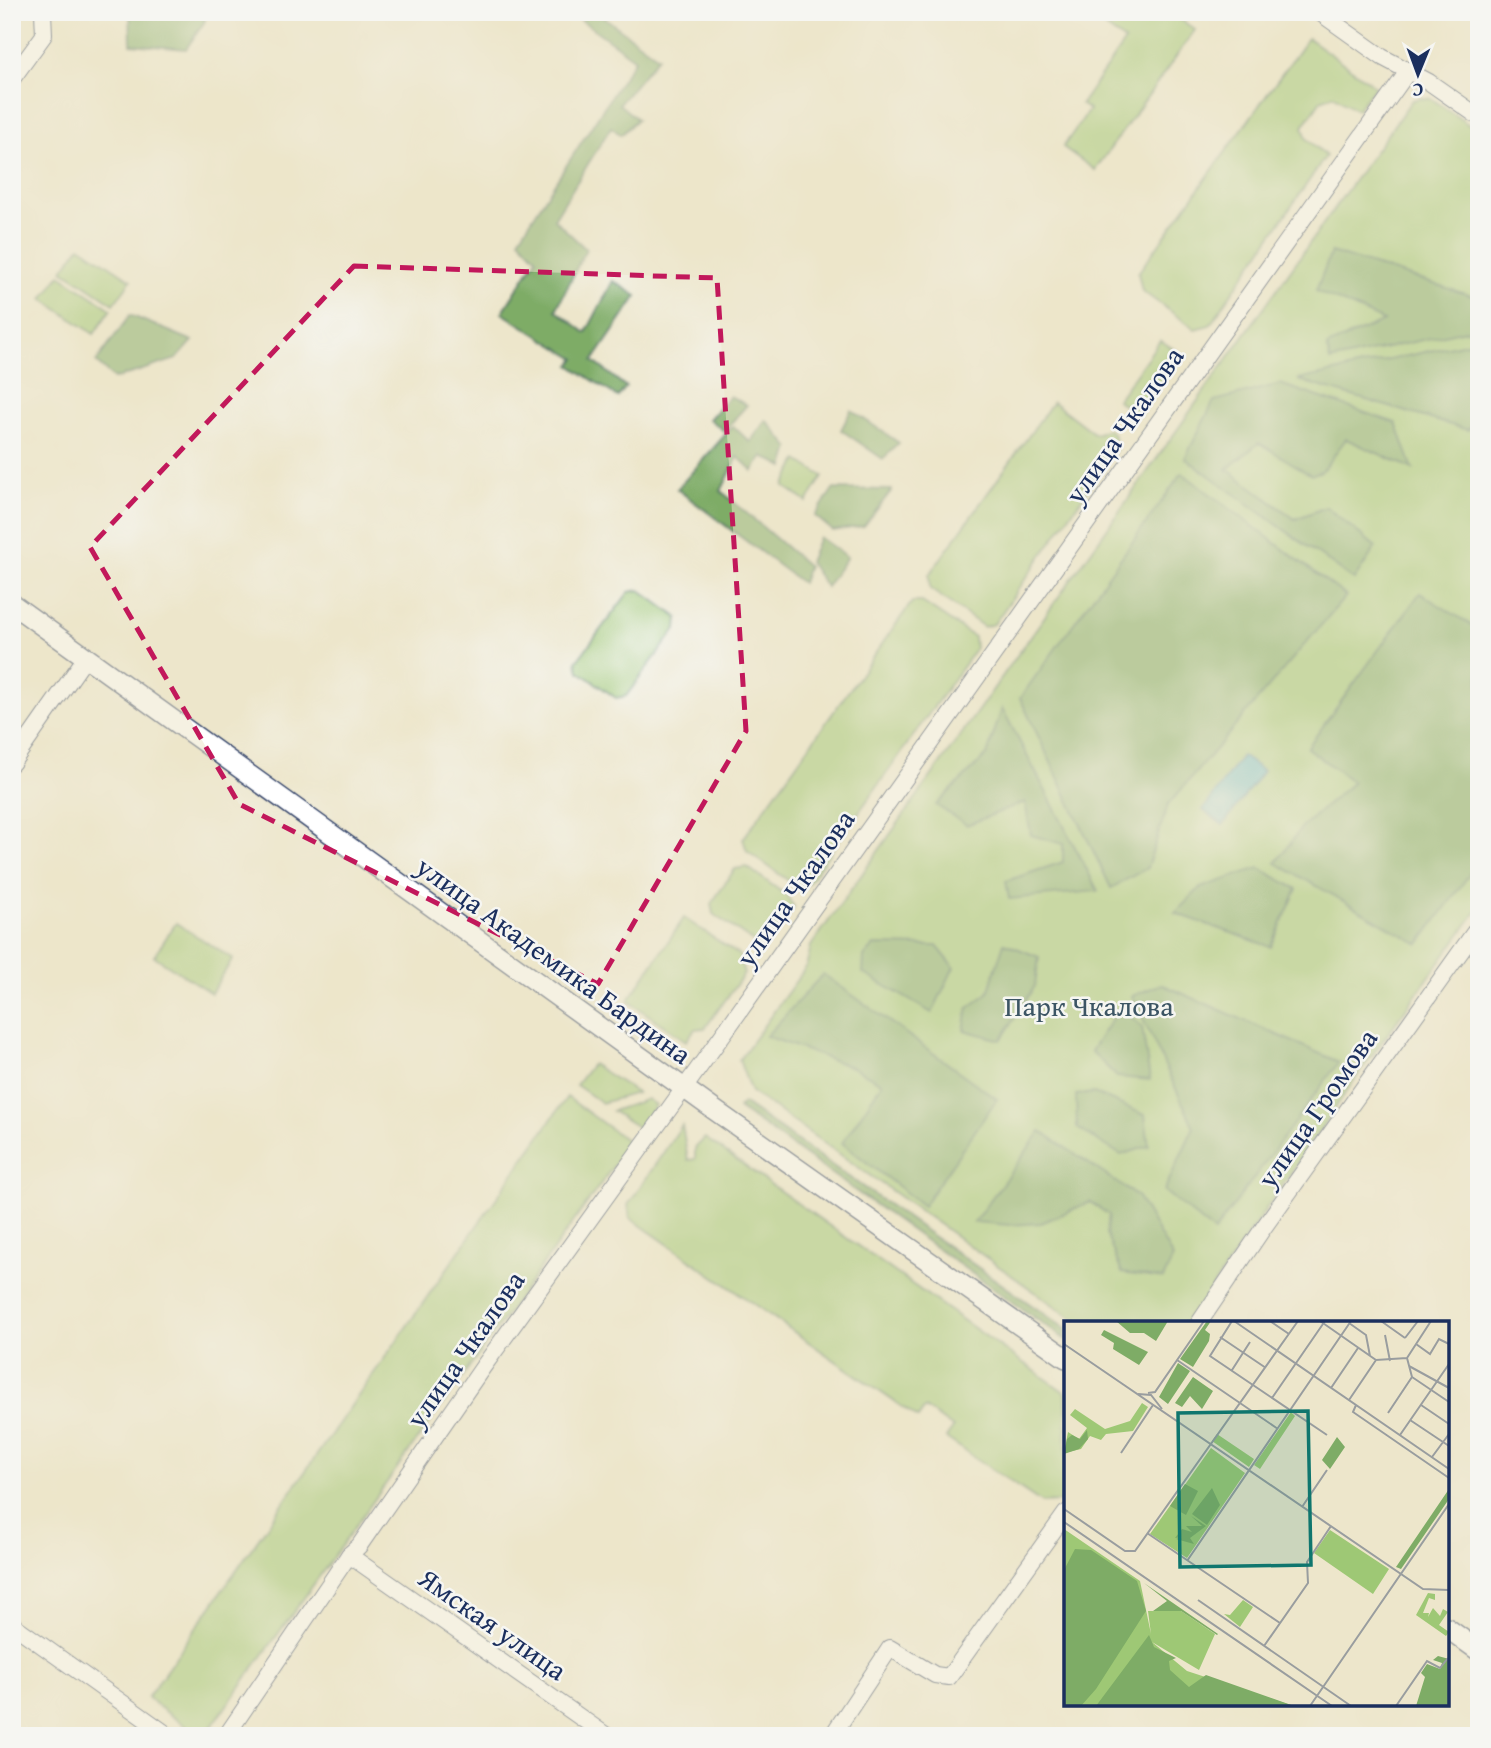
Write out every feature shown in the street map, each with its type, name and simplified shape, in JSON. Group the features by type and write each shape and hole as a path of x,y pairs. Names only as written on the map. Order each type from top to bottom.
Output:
{"street":[{"path":"12,79 44,35 43,12"},
{"path":"1319,12 1382,57 1430,82 1479,117"},
{"name":"улица Чкалова","path":"226,1736 349,1555 359,1546 483,1367 1409,70"},
{"name":"улица Академика Бардина","path":"12,604 684,1088 1064,1356"},
{"path":"12,763 86,657"},
{"name":"улица Громова","path":"1200,1321 1479,926"},
{"path":"832,1736 890,1648 935,1675 948,1677 1064,1516"},
{"name":"Ямская улица","path":"349,1555 607,1736"},
{"path":"12,1624 169,1736"},
{"path":"1449,1629 1479,1650"}],"highlighted area":[{"path":"354,266 717,278 746,731 598,984 239,804 90,547"}],"green space":[{"path":"130,12 204,12 205,21 186,49 131,44"},
{"path":"570,12 597,12 658,57 619,104 637,119 621,135 611,127 554,219 586,249 556,310 586,333 613,281 637,296 593,361 626,387 618,397 570,365 576,359 502,313 537,258 519,239 635,59"},
{"path":"1084,12 1170,12 1195,30 1095,170 1063,147 1089,110 1081,104 1125,41"},
{"path":"1308,38 1375,86 1357,110 1333,95 1321,100 1303,127 1307,139 1326,156 1210,325 1195,329 1142,291 1138,273"},
{"name":"Парк Чкалова","path":"1432,99 1479,132 1479,908 1353,1082 1189,1321 1076,1321 751,1092 739,1060 806,967 811,946 1412,100"},
{"path":"80,246 131,280 114,304 63,270"},
{"path":"1331,252 1479,298 1479,327 1330,361 1327,346 1384,321 1316,291"},
{"path":"60,275 111,309 94,334 43,299"},
{"path":"130,315 193,341 177,359 114,379 96,362"},
{"path":"1160,340 1181,354 1139,415 1117,400"},
{"path":"1479,340 1479,416 1468,430 1298,380"},
{"path":"1280,384 1396,423 1413,469 1346,439 1322,471 1311,475 1259,443 1227,469 1295,519 1326,507 1376,547 1354,580 1185,458 1214,401"},
{"path":"730,396 747,405 724,431 709,419"},
{"path":"1053,402 1095,434 1108,429 1113,433 1117,448 994,624 984,627 930,589 929,575"},
{"path":"851,410 899,443 883,459 841,430"},
{"path":"766,420 790,448 784,467 763,456 753,471 738,457 721,491 808,566 802,583 677,489 733,426 750,442"},
{"path":"798,460 823,476 807,502 784,486"},
{"path":"1182,473 1346,596 1168,805 1147,868 1111,888 1020,698"},
{"path":"833,489 892,490 864,526 833,531 815,516"},
{"path":"819,537 847,557 826,587 809,562"},
{"path":"640,590 678,618 677,628 626,696 616,698 579,671 577,661 629,592"},
{"path":"1420,593 1479,630 1479,861 1419,944 1276,863 1302,827 1353,782 1307,748"},
{"path":"912,602 922,602 974,637 975,649 807,885 797,887 747,851 743,839"},
{"path":"1002,708 1098,891 1009,899 1006,881 1063,862 1063,844 1031,835 1025,802 967,825 936,805 987,755"},
{"path":"747,867 786,895 794,907 767,944 755,943 713,914 711,904 735,869"},
{"path":"1259,868 1297,889 1271,947 1175,913 1200,888"},
{"path":"684,918 739,955 744,974 705,1028 695,1029 686,1041 628,1001"},
{"path":"176,923 233,959 211,993 154,956"},
{"path":"1004,943 1039,957 1035,986 1001,1040 964,1030 968,1008 988,993"},
{"path":"874,945 937,946 954,967 932,1013 863,973 864,957"},
{"path":"823,974 997,1099 923,1206 842,1143 882,1083 854,1068 766,1036"},
{"path":"1161,984 1339,1062 1214,1232 1164,1191 1194,1127 1132,996"},
{"path":"1120,1006 1142,1027 1150,1080 1117,1077 1091,1051"},
{"path":"592,1064 637,1093 602,1103 576,1085"},
{"path":"1094,1093 1145,1115 1149,1146 1121,1155 1077,1128 1076,1095"},
{"path":"567,1097 630,1143 205,1736 199,1736 147,1698"},
{"path":"647,1099 655,1105 639,1128 612,1111"},
{"path":"743,1103 1064,1328 1064,1339 738,1108"},
{"path":"682,1125 688,1160 695,1159 695,1148 705,1138 1064,1392 1064,1496 1060,1502 1042,1503 946,1438 953,1428 925,1408 918,1418 630,1218 628,1205"},
{"path":"1041,1131 1138,1197 1173,1258 1163,1279 1122,1273 1106,1234 1109,1215 1090,1202 1041,1223 1009,1225 974,1222"}],"water":[{"path":"1242,756 1263,771 1223,825 1203,810"}]}
